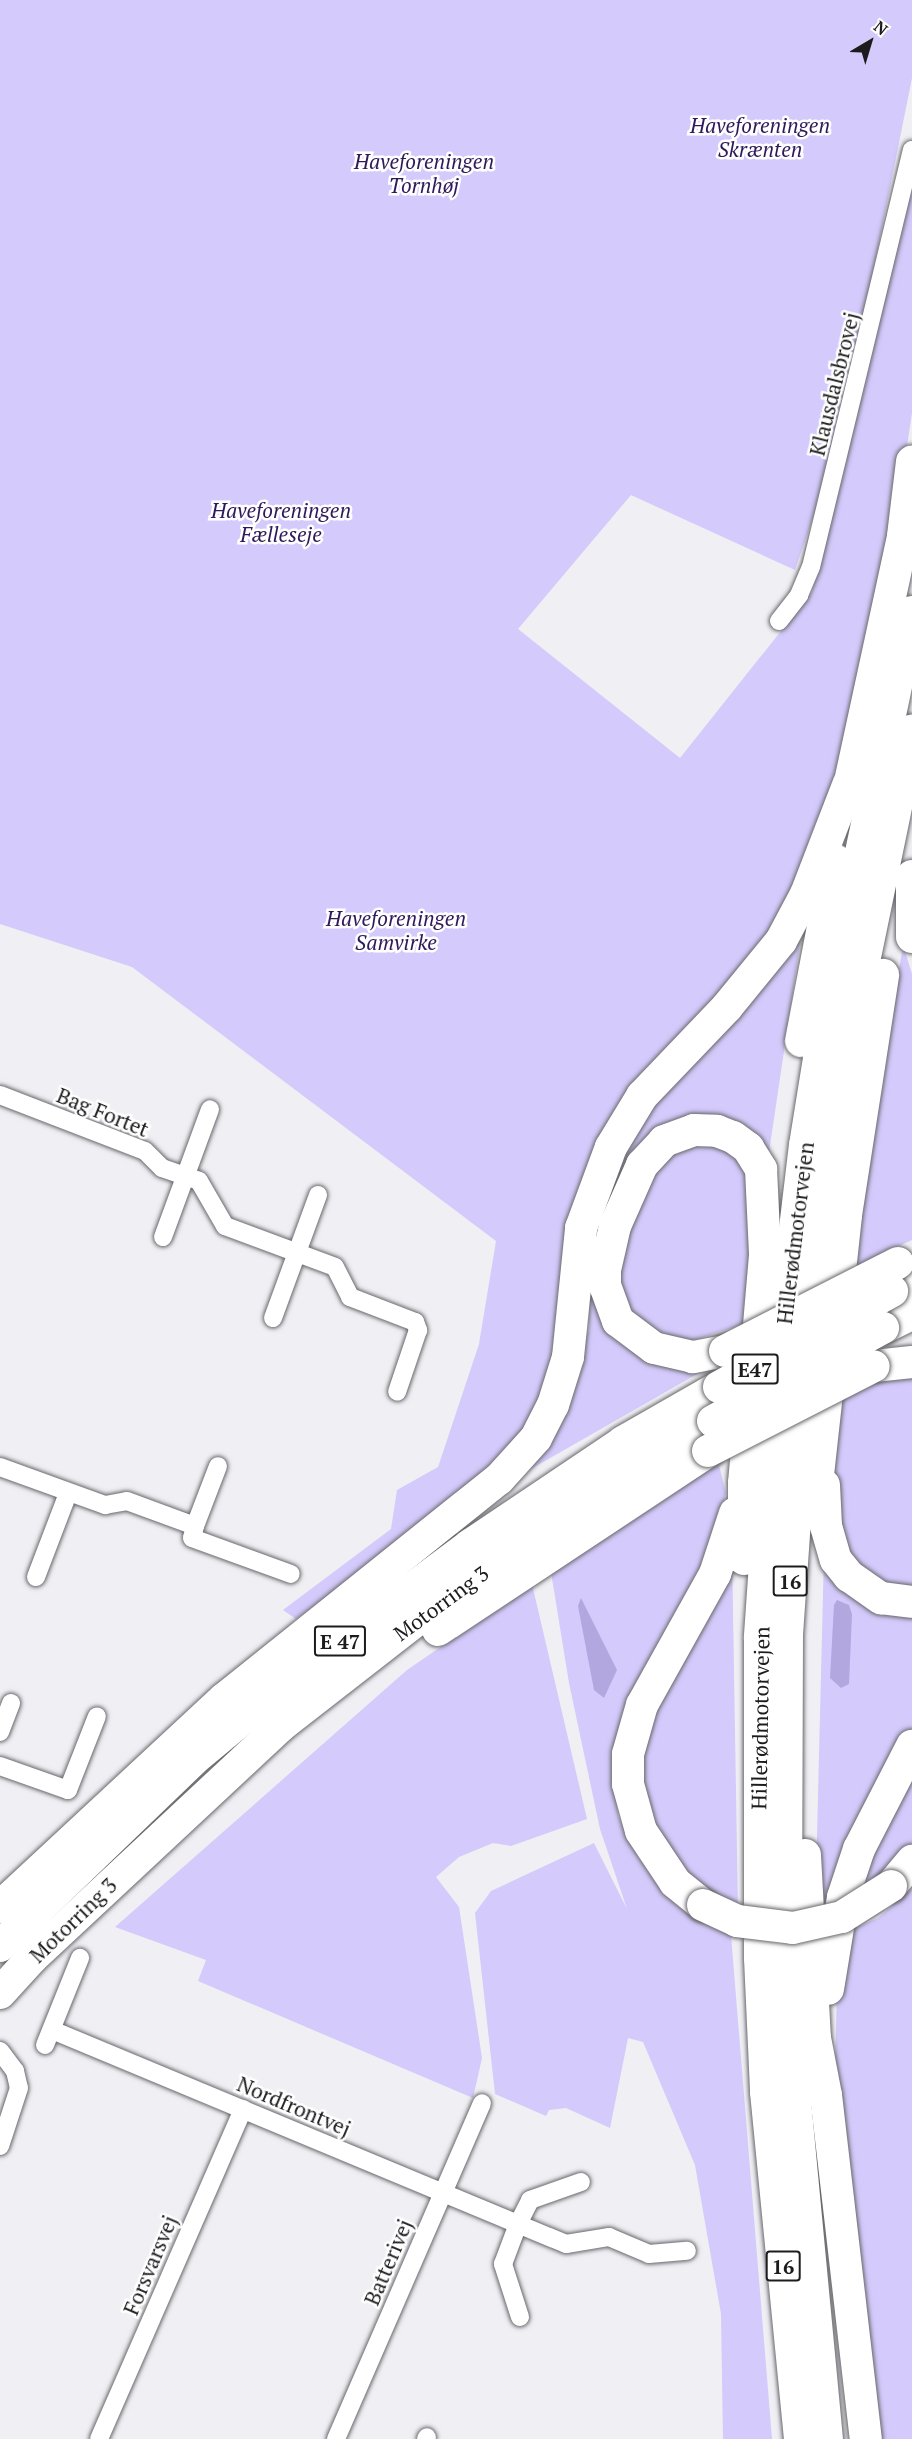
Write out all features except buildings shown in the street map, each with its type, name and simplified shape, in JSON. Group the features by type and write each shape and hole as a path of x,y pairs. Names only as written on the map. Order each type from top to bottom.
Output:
{"highway":[{"path":"765,1255 808,992 848,785 907,524 912,462"},
{"name":"Hillerødmotorvejen","path":"800,2439 766,2092 757,1784 771,1447 805,1145 826,1016 912,612"},
{"name":"Hillerødmotorvejen","path":"827,2439 795,2101 786,1957 787,1634 800,1430 832,1149 848,1039 912,732"},
{"path":"0,1907 224,1700 499,1479 536,1438 553,1405 568,1357 581,1228 611,1147 642,1096 727,1007 781,941 806,894 848,785"},
{"path":"866,2439 845,2282 826,2095 815,2038 805,1846 807,1643 815,1493 822,1449 846,1215 873,1028 900,877 912,839"},
{"path":"912,876 912,937"},
{"path":"765,1255 764,1186 760,1169 748,1148 717,1131 694,1130 664,1141 653,1151 623,1202 608,1248 605,1270 610,1305 618,1321 654,1348 693,1357 725,1352 903,1273"},
{"name":"E47","path":"744,1483 765,1255"},
{"name":"Motorring 3","path":"0,1946 193,1760 287,1682 470,1545 623,1442 903,1273"},
{"path":"711,1436 883,1328 912,1314"},
{"path":"711,1436 874,1366 912,1362"},
{"name":"Motorring 3","path":"0,1993 32,1958 283,1724 435,1632 711,1436"},
{"path":"368,1586 530,1483 623,1442"},
{"path":"822,1449 826,1526 836,1560 849,1576 881,1598 912,1602"},
{"path":"744,1483 743,1635 757,1784"},
{"path":"744,1483 715,1574 642,1705 628,1754 628,1784 641,1831 675,1882 702,1905 737,1921 793,1928 842,1917 891,1886 912,1861"},
{"path":"826,2095 827,2001 832,1945 843,1897 880,1802 912,1746"},
{"path":"766,2092 759,2170 779,2439"},
{"path":"845,2282 851,2439"}],"street":[{"name":"Klausdalsbrovej","path":"779,621 799,595 811,567 912,150"},
{"name":"Bag Fortet","path":"0,1095 146,1151 162,1168 199,1181 225,1226 335,1266 350,1298 415,1322 418,1330 396,1392"},
{"path":"163,1237 210,1109"},
{"path":"273,1318 318,1195"},
{"path":"218,1466 192,1538 291,1574"},
{"path":"0,1467 105,1505 127,1501 195,1526"},
{"path":"36,1576 68,1493"},
{"path":"0,1732 11,1703"},
{"path":"0,1766 68,1790 97,1716"},
{"name":"Nordfrontvej","path":"80,1958 49,2037 243,2109 566,2244 609,2237 649,2254 687,2251"},
{"path":"0,2051 15,2071 19,2088 0,2146"},
{"name":"Batterivej","path":"336,2439 482,2103"},
{"name":"Forsvarsvej","path":"99,2439 243,2109"},
{"path":"520,2317 503,2264 518,2224 530,2200 581,2182"}],"green space":[{"path":"0,0 912,0 912,78 839,442 795,570 631,495 518,629 680,758 812,592 912,169 912,413 896,519 820,836 772,941 640,1085 553,1377 526,1433 492,1470 410,1537 296,1619 283,1610 391,1529 397,1490 438,1467 479,1344 496,1241 132,967 0,924"},
{"path":"803,923 768,1159 742,1134 656,1145 604,1305 711,1366 524,1473 565,1394 589,1329 590,1273 615,1163 658,1095"},
{"path":"903,945 912,974 912,1240 852,1268"},
{"path":"705,1138 736,1151 756,1183 744,1324 682,1344 644,1329 618,1294 615,1255 660,1159"},
{"path":"897,1367 912,1369 912,1596 872,1583 845,1556 833,1520 838,1397"},
{"path":"719,1465 726,1493 710,1557 615,1777 618,1816 638,1857 665,1892 731,1935 772,2439 723,2439 721,2314 695,2165 643,2042 628,2038 610,2128 566,2108 549,2110 546,2116 495,2094 475,1913 491,1891 594,1843 627,1909 600,1829 569,1683 551,1572 639,1509"},
{"path":"732,1550 738,1912 700,1893 638,1823 637,1730"},
{"path":"824,1553 912,1613 912,1734 831,1913 815,1918"},
{"path":"532,1584 587,1819 511,1846 493,1843 459,1857 436,1877 459,1907 482,2058 473,2098 198,1981 206,1960 115,1927 407,1670"},
{"path":"912,1777 912,1855 852,1906 867,1849"},
{"path":"912,1889 912,2439 872,2439 835,2069 837,1988 845,1932 878,1918"}],"shaded area":[{"path":"581,1598 617,1670 604,1698 594,1690 578,1606"},
{"path":"837,1600 849,1605 852,1614 849,1684 841,1688 830,1678 834,1605"}],"park label":[{"name":"Haveforeningen Skrænten","path":"760,137"},
{"name":"Haveforeningen Tornhøj","path":"424,173"},
{"name":"Haveforeningen Fælleseje","path":"281,522"},
{"name":"Haveforeningen Samvirke","path":"396,930"}]}
